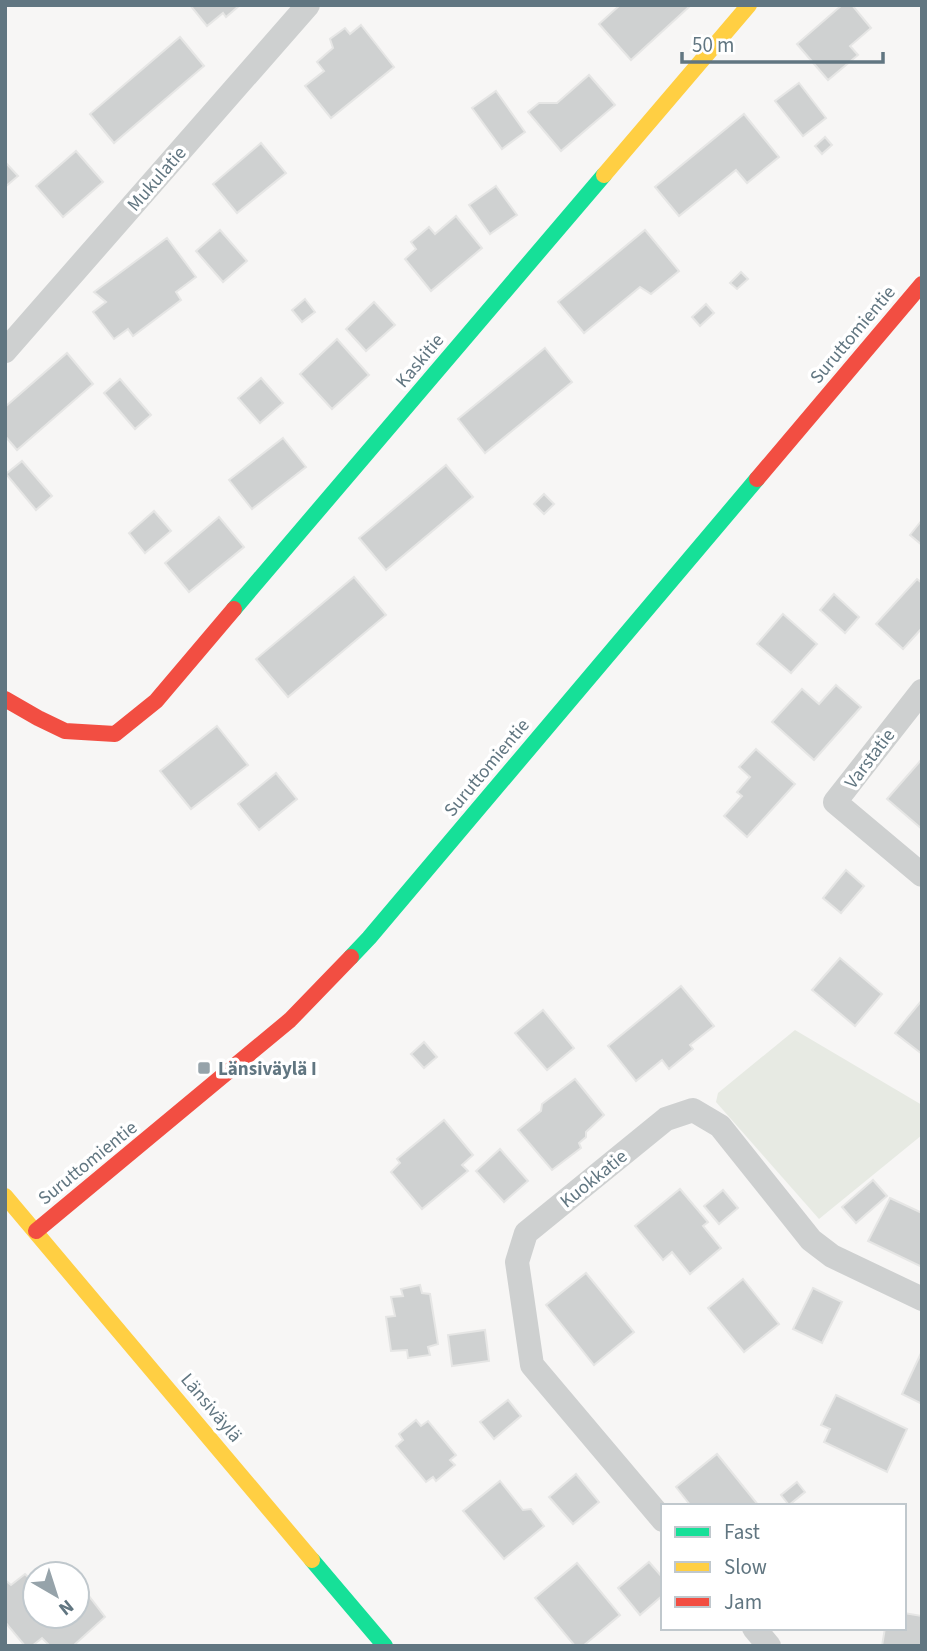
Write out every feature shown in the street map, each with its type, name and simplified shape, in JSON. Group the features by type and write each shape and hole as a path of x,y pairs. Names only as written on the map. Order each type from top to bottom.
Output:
{"street":[{"name":"Mukulatie","path":"5,351 307,5"},
{"name":"Kaskitie","path":"5,699 65,731 115,734 156,701 749,5"},
{"name":"Suruttomientie","path":"36,1231 290,1020 369,938 922,284"},
{"name":"Varstatie","path":"922,691 835,802 922,875"},
{"name":"Kuokkatie","path":"661,1518 532,1365 517,1262 526,1233 666,1119 693,1110 719,1126 811,1240 832,1256 922,1299"},
{"name":"Länsiväylä","path":"5,1196 385,1646"},
{"path":"756,1630 769,1646"}],"shaded area":[{"path":"795,1030 922,1105 922,1135 819,1219 716,1102 718,1093"}],"building":[{"path":"190,5 240,5 226,17 223,13 207,26"},
{"path":"620,5 691,5 631,60 599,24"},
{"path":"842,5 852,5 871,28 850,46 858,55 828,80 797,44"},
{"path":"361,25 394,67 331,118 305,86 324,71 317,62 333,48 330,39 345,28 350,34"},
{"path":"180,37 204,66 114,143 90,114"},
{"path":"589,75 615,105 561,151 528,112 539,103 557,103"},
{"path":"799,83 826,118 803,136 775,101"},
{"path":"496,91 525,132 502,149 472,108"},
{"path":"744,114 779,157 747,183 736,170 679,216 655,187"},
{"path":"825,137 832,145 822,154 815,146"},
{"path":"261,143 286,173 237,213 213,184"},
{"path":"76,151 103,182 63,217 36,186"},
{"path":"5,162 18,176 5,187"},
{"path":"496,186 517,215 490,234 469,205"},
{"path":"456,216 482,248 431,291 405,259 416,249 411,242 429,227 435,234"},
{"path":"220,230 247,261 223,282 196,251"},
{"path":"645,230 679,271 651,294 640,287 584,333 558,302"},
{"path":"167,238 196,277 176,292 181,300 133,336 128,329 114,339 93,312 106,302 94,292"},
{"path":"741,272 748,279 737,289 730,283"},
{"path":"305,299 315,312 302,322 292,310"},
{"path":"374,302 395,325 366,351 346,329"},
{"path":"706,304 714,313 700,326 692,317"},
{"path":"337,339 369,375 332,409 300,374"},
{"path":"545,348 572,382 485,453 458,419"},
{"path":"67,353 93,384 17,450 5,436 5,407"},
{"path":"261,378 283,403 260,423 238,398"},
{"path":"120,379 151,415 135,429 104,393"},
{"path":"283,438 306,467 252,509 229,480"},
{"path":"22,461 52,496 36,510 6,474"},
{"path":"446,465 473,497 386,570 359,538"},
{"path":"544,494 554,504 544,514 534,504"},
{"path":"154,511 171,531 145,553 129,533"},
{"path":"219,517 244,547 189,592 165,563"},
{"path":"922,520 922,545 910,535"},
{"path":"354,577 386,615 288,697 256,659"},
{"path":"917,579 922,583 922,628 903,649 876,624"},
{"path":"834,594 859,617 845,633 820,610"},
{"path":"783,614 817,644 791,673 757,644"},
{"path":"836,685 861,707 814,760 772,722 802,689 819,704"},
{"path":"217,726 248,765 191,809 160,771"},
{"path":"756,749 795,784 747,837 724,816 742,796 737,792 750,777 739,767"},
{"path":"922,759 922,829 887,799"},
{"path":"276,773 297,799 259,830 238,804"},
{"path":"846,870 864,886 841,913 823,898"},
{"path":"840,958 882,994 855,1026 812,990"},
{"path":"681,986 714,1026 690,1045 693,1049 669,1069 662,1060 636,1081 608,1046"},
{"path":"922,1000 922,1054 895,1033"},
{"path":"543,1010 574,1048 547,1070 515,1033"},
{"path":"424,1042 437,1057 424,1068 411,1054"},
{"path":"575,1079 604,1115 586,1132 586,1137 579,1143 581,1148 552,1170 518,1130 541,1111 542,1104"},
{"path":"444,1120 473,1155 462,1165 468,1171 422,1209 391,1172 400,1163 397,1159"},
{"path":"500,1149 528,1181 504,1202 476,1171"},
{"path":"873,1180 887,1196 856,1223 842,1207"},
{"path":"680,1189 708,1222 703,1226 721,1248 690,1274 672,1252 663,1260 635,1226"},
{"path":"723,1190 738,1208 719,1224 704,1206"},
{"path":"890,1198 922,1213 922,1267 868,1241"},
{"path":"586,1273 634,1332 594,1365 546,1305"},
{"path":"743,1279 779,1324 744,1352 708,1308"},
{"path":"420,1285 422,1293 430,1294 438,1344 428,1347 430,1355 408,1358 407,1350 391,1351 386,1317 395,1316 391,1297 403,1296 401,1289"},
{"path":"813,1288 842,1302 822,1343 793,1329"},
{"path":"485,1330 489,1361 452,1366 448,1335"},
{"path":"922,1351 922,1404 902,1394"},
{"path":"836,1395 907,1429 887,1472 824,1442 830,1429 821,1425"},
{"path":"508,1400 521,1416 494,1439 480,1422"},
{"path":"416,1420 421,1426 428,1421 456,1455 450,1460 455,1465 436,1481 433,1477 426,1482 396,1446 403,1440 399,1434"},
{"path":"717,1454 757,1504 689,1504 676,1487"},
{"path":"576,1474 599,1502 573,1524 549,1497"},
{"path":"500,1481 523,1510 531,1509 544,1526 504,1559 463,1511"},
{"path":"797,1482 805,1492 790,1504 781,1495"},
{"path":"649,1562 661,1576 661,1597 640,1615 618,1588"},
{"path":"577,1563 620,1615 583,1646 575,1646 535,1598"},
{"path":"21,1577 21,1630 91,1630 73,1646 50,1646 42,1638 32,1646 25,1646 5,1622 5,1580 11,1585"},
{"path":"91,1599 105,1617 91,1630"},
{"path":"906,1613 922,1616 922,1646 882,1646 885,1630 906,1630"}],"traffic: fast":[{"path":"234,609 604,175"},
{"path":"351,957 757,479"},
{"path":"312,1560 385,1646"}],"traffic: slow":[{"path":"604,175 749,5"},
{"path":"5,1196 312,1560"}],"traffic: jam":[{"path":"757,479 922,284"},
{"path":"5,699 65,731 115,734 156,701 234,609"},
{"path":"36,1231 290,1020 351,957"}],"place":[{"name":"Länsiväylä I","path":"204,1068"}]}
